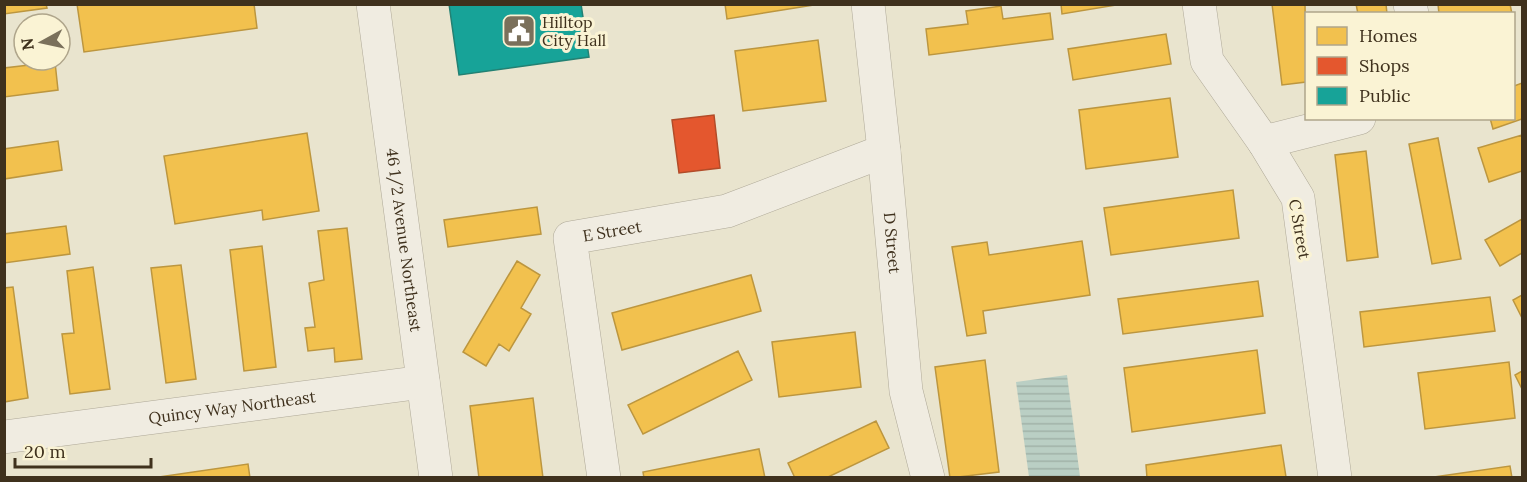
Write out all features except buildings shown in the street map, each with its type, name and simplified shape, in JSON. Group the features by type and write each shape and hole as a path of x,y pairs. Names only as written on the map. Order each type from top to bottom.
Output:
{"street":[{"name":"46 1/2 Avenue Northeast","path":"373,4 436,477"},
{"name":"D Street","path":"868,4 906,391 928,477"},
{"name":"C Street","path":"1199,4 1208,61 1264,142 1298,198 1335,477"},
{"path":"1264,142 1351,120"},
{"name":"E Street","path":"604,477 570,238 726,211 884,151"},
{"name":"Quincy Way Northeast","path":"4,436 423,382"}],"shaded area":[{"path":"1067,375 1080,477 1029,477 1016,382"}],"place":[{"name":"Hilltop City Hall","path":"519,31"}]}
